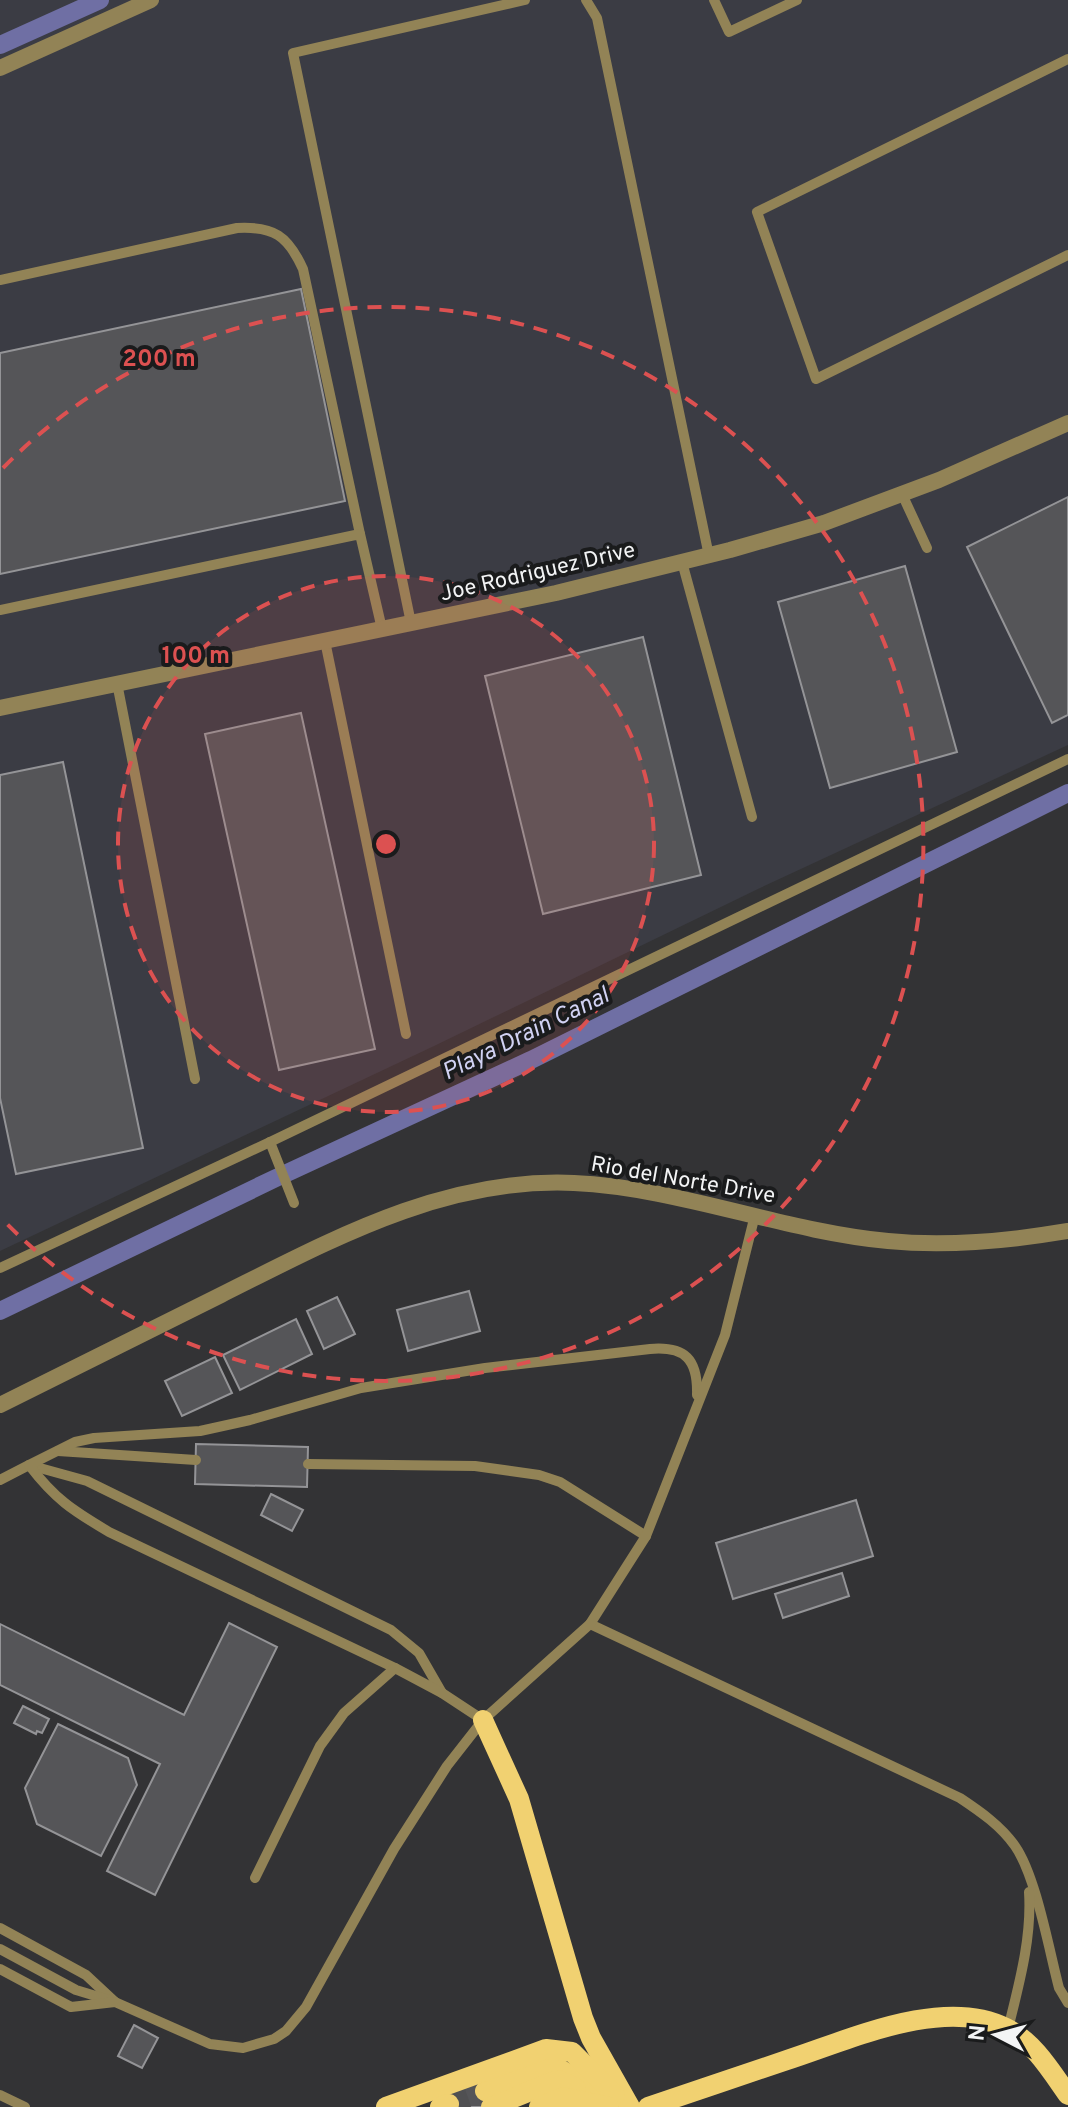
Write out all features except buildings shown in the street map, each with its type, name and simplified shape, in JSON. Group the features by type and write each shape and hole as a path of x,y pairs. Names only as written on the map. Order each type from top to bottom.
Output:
{"main road":[{"path":"483,1720 519,1799 583,2018 625,2107"},
{"path":"648,2107 901,2024 961,2017 986,2020 1008,2029 1038,2056 1068,2095"},
{"path":"386,2107 546,2049 572,2052 625,2107"},
{"path":"488,2099 553,2065 625,2107"},
{"path":"539,2107 563,2097 609,2107"}],"street":[{"path":"0,68 151,0"},
{"name":"Joe Rodriguez Drive","path":"0,708 556,593 709,556 824,523 902,494 1068,423"},
{"name":"Rio del Norte Drive","path":"0,1405 319,1246 389,1216 452,1195 511,1184 600,1185 887,1241 973,1243 1024,1239 1068,1231"}],"lane":[{"path":"411,623 293,53 525,0"},
{"path":"586,0 597,18 709,556"},
{"path":"714,0 729,32 797,0"},
{"path":"1068,59 757,212 816,379 1068,255"},
{"path":"0,280 237,228 262,227 293,247 303,269 382,629"},
{"path":"902,494 927,548"},
{"path":"0,610 360,534"},
{"path":"682,562 752,817"},
{"path":"325,641 406,1034"},
{"path":"117,683 195,1079"},
{"path":"0,1268 270,1142 1068,759"},
{"path":"270,1142 294,1203"},
{"path":"0,1949 76,1990 115,2002 196,2040 243,2048 260,2044 286,2031 306,2007 424,1800 483,1720 590,1624 646,1536 725,1335 755,1215"},
{"path":"0,1480 54,1451 94,1438 179,1433 230,1425 361,1388 485,1368 666,1348 677,1350 691,1361 697,1384 697,1403"},
{"path":"54,1451 196,1460"},
{"path":"308,1464 475,1466 539,1475 560,1482 646,1536"},
{"path":"29,1465 51,1494 109,1532 395,1668 483,1720"},
{"path":"29,1465 87,1481 391,1630 419,1653 442,1693"},
{"path":"590,1624 960,1798 986,1815 1002,1829 1027,1866 1059,1988 1068,2003"},
{"path":"255,1878 320,1746 344,1713 395,1668"},
{"path":"1008,2029 1024,1966 1030,1912 1027,1866"},
{"path":"0,1928 86,1975 115,2002"},
{"path":"0,1969 71,2007 115,2002"},
{"path":"0,2095 25,2107"}],"shaded area":[{"path":"0,0 1068,0 1068,745 760,888 0,1251"}],"waterway":[{"path":"0,45 100,0"},
{"name":"Playa Drain Canal","path":"0,1311 531,1060 1068,793"}],"tunnel":[{"path":"449,2104 485,2091"}]}
